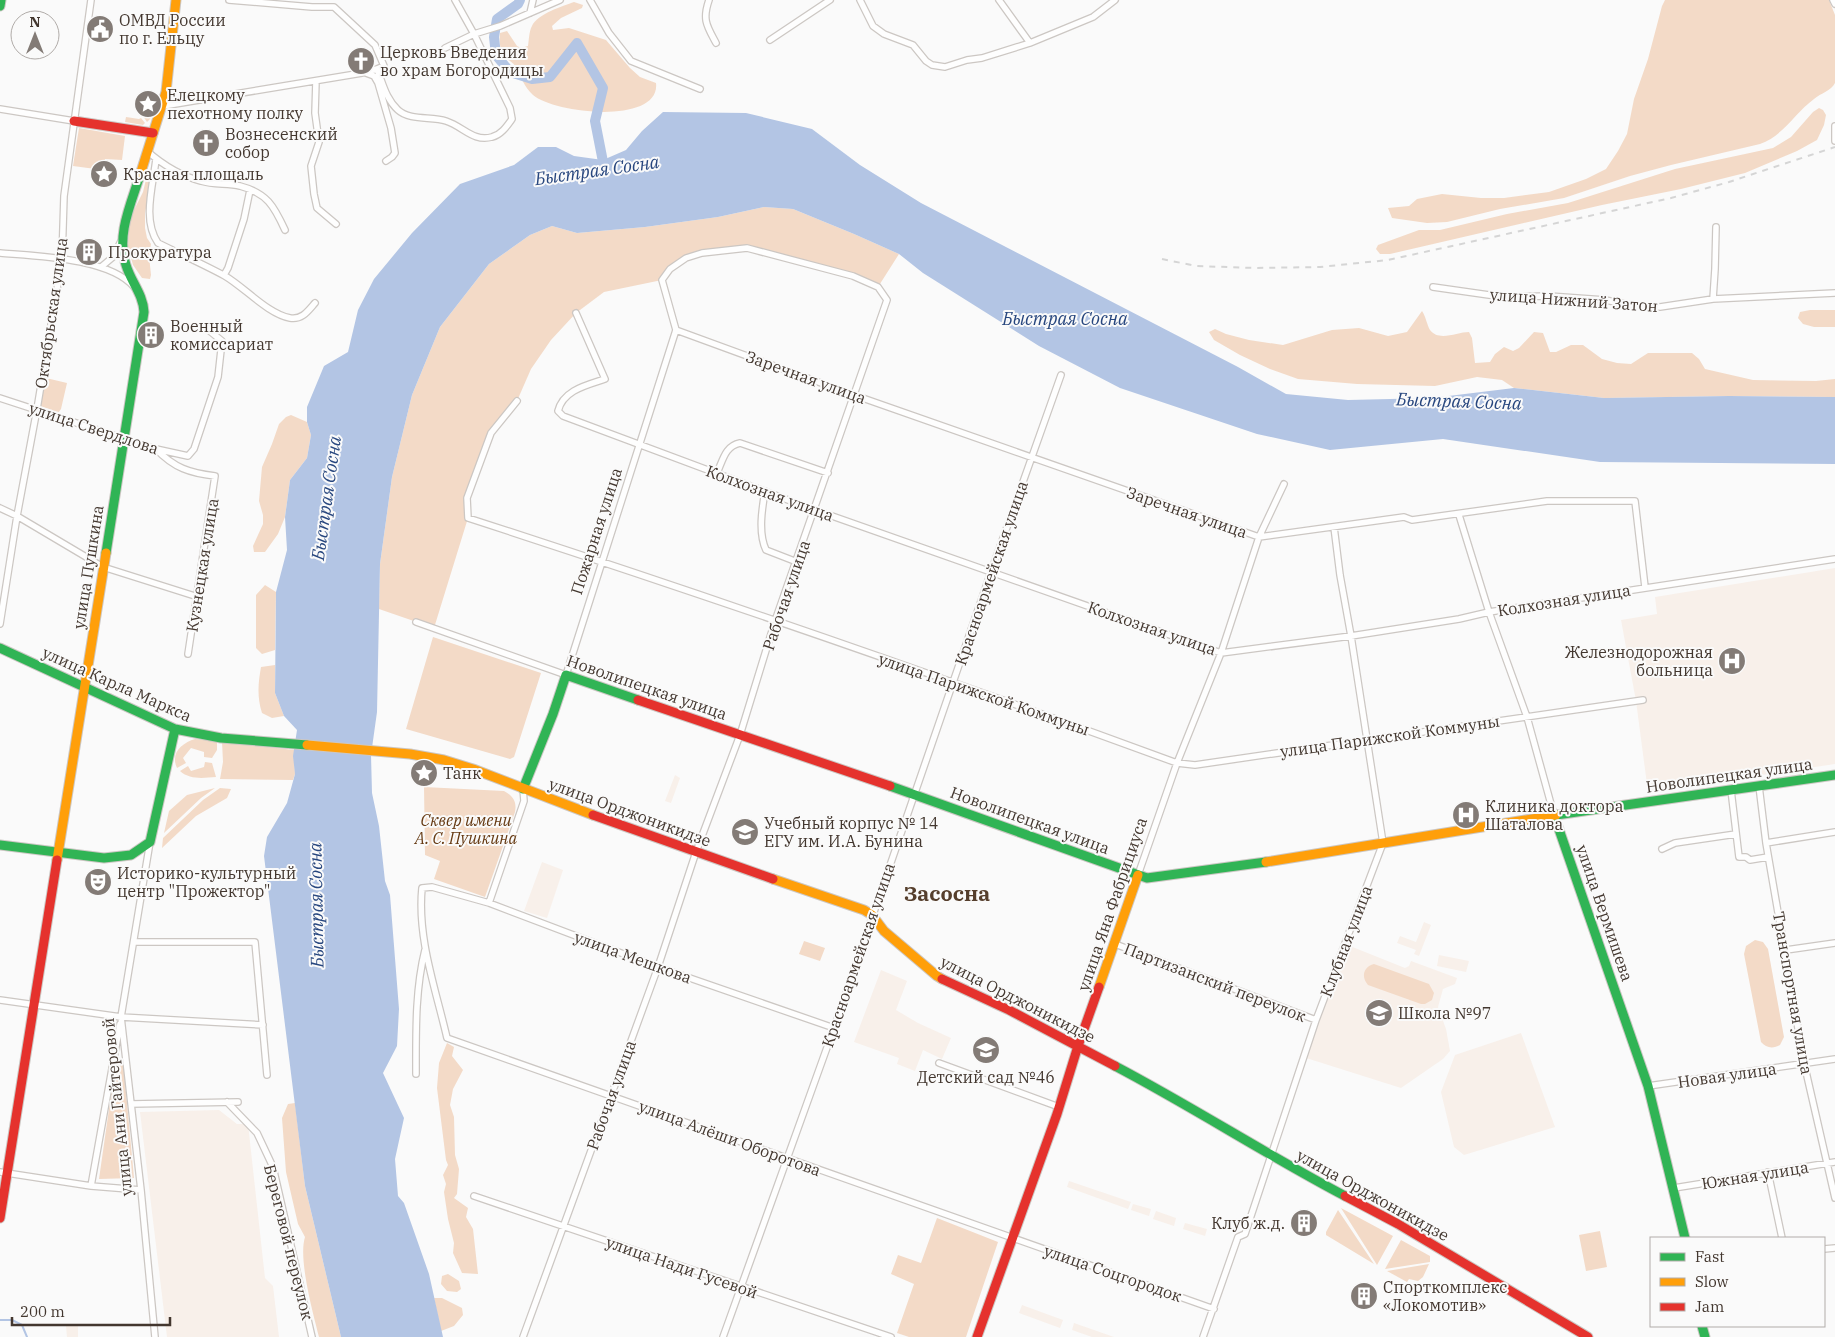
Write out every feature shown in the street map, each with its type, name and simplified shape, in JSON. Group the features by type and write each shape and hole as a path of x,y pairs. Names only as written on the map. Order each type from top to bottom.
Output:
{"street":[{"path":"0,6 1,0"},
{"name":"Октябрьская улица","path":"0,624 62,259 64,196 91,0"},
{"name":"улица Пушкина","path":"0,1218 4,1172 34,1006 144,312 143,303 126,264 123,236 126,218 166,92 176,0"},
{"path":"162,106 362,73 384,66 375,45 334,7 312,7 293,2 229,0"},
{"path":"377,69 390,102 400,112 411,116 447,121 477,138 494,137 504,130 512,119 510,108 474,34 455,0"},
{"path":"530,13 533,0"},
{"path":"445,48 474,34 500,26 560,0"},
{"path":"590,0 609,33 632,61 700,89"},
{"path":"709,0 706,8 705,22 716,43"},
{"path":"770,40 830,0"},
{"path":"860,0 873,26 884,34 913,44 926,62 932,65 945,66 982,58 1030,43 1093,17 1114,0"},
{"path":"999,0 1030,43"},
{"path":"1833,0 1835,4"},
{"path":"362,73 374,76 382,94 395,147 395,154 386,160"},
{"path":"316,81 315,113 319,142 311,166 313,188 317,208 336,224"},
{"path":"0,109 153,133"},
{"path":"1835,126 1835,141"},
{"path":"147,151 173,170 202,182 240,186 264,196 270,201 284,230"},
{"path":"156,159 149,212 152,234 158,243 224,276 280,314 291,318 299,318 305,315 315,303"},
{"path":"224,276 244,219 250,190"},
{"path":"1712,300 1716,269 1716,228"},
{"path":"101,267 113,257 123,236"},
{"name":"Рабочая улица","path":"522,1337 564,1227 658,967 696,852 740,735 776,621 886,300 878,287 853,276 747,248 702,252 686,258 670,269 662,280 676,330"},
{"path":"0,253 62,259 101,267 123,278 138,293"},
{"name":"улица Нижний Затон","path":"1433,287 1503,296 1549,296 1605,300 1631,305 1660,307 1712,300 1835,293"},
{"name":"Колхозная улица","path":"576,313 605,379 579,387 566,396 558,411 563,416 765,492 1221,653 1351,636 1645,587 1835,558"},
{"name":"улица Свердлова","path":"0,398 156,448 188,456 194,449 218,377 222,340 206,328"},
{"name":"Заречная улица","path":"676,330 854,395 1259,537 1334,528 1404,516 1412,520 1547,502 1636,501 1645,587"},
{"name":"Пожарная улица","path":"523,789 553,714 566,675 676,330"},
{"name":"Красноармейская улица","path":"723,1337 834,1028 1061,375"},
{"name":"улица Парижской Коммуны","path":"518,401 491,433 467,498 468,518 603,561 954,682 1177,763 1196,765 1643,700"},
{"path":"717,473 726,452 733,444 740,443 828,473"},
{"name":"Кузнецкая улица","path":"156,448 176,467 199,474 216,476 188,654"},
{"name":"улица Яна Фабрициуса","path":"977,1337 1059,1107 1078,1046 1177,763 1221,653 1259,537 1284,484"},
{"path":"765,492 762,510 763,544 766,550 797,562"},
{"path":"0,508 17,516 103,568 198,597"},
{"name":"улица Вермишева","path":"1459,514 1490,612 1527,717 1554,815 1648,1086 1685,1237"},
{"name":"Клубная улица","path":"1203,1337 1238,1237 1245,1234 1316,1020 1383,843 1334,528"},
{"name":"Новолипецкая улица","path":"416,622 914,794 1147,878 1231,867 1554,815 1835,775"},
{"name":"улица Карла Маркса","path":"0,648 175,729 194,734 410,754"},
{"name":"улица Ани Гайтеровой","path":"155,1337 141,1190 121,1018 150,842 175,729"},
{"name":"улица Орджоникидзе","path":"410,754 444,760 473,769 696,852 853,905 872,916 884,931 937,976 1078,1046 1149,1084 1271,1155 1398,1224 1588,1337"},
{"name":"Транспортная улица","path":"1759,786 1768,857 1786,950 1804,1063 1835,1198"},
{"path":"489,903 524,800 523,789"},
{"path":"1730,790 1739,858 1746,857 1750,860 1768,857"},
{"path":"1766,843 1835,832"},
{"path":"1662,849 1675,844 1736,834"},
{"path":"0,845 104,858 131,855 150,842"},
{"name":"улица Мешкова","path":"426,948 420,910 422,888 432,887 489,903 658,967 834,1028"},
{"path":"134,942 255,942 264,1025 267,1075"},
{"path":"1786,950 1835,942"},
{"name":"Партизанский переулок","path":"1115,944 1316,1020"},
{"path":"416,1074 416,1025 421,967 426,948"},
{"name":"улица Алёши Оборотова","path":"426,948 447,1038 1013,1238"},
{"path":"0,1000 121,1018 264,1025"},
{"path":"91,1186 121,1018"},
{"name":"Новая улица","path":"1648,1086 1835,1059"},
{"path":"939,1063 1059,1107"},
{"name":"Береговой переулок","path":"227,1102 257,1133 273,1167 312,1337"},
{"path":"131,1104 238,1102"},
{"name":"Южная улица","path":"1674,1188 1835,1162"},
{"path":"4,1172 91,1186 141,1190"},
{"path":"1768,1172 1782,1237"},
{"name":"улица Нади Гусевой","path":"474,1196 891,1337"},
{"name":"улица Соцгородок","path":"1013,1238 1214,1309"}],"shaded area":[{"name":"Железнодорожная больница","path":"1835,568 1835,764 1648,792 1636,701 1621,620 1657,614 1655,597"},
{"path":"675,775 680,778 671,803 665,801"},
{"path":"542,862 563,870 547,918 524,911"},
{"path":"1424,922 1431,925 1419,956 1414,954 1416,950 1397,943 1400,936 1416,942"},
{"name":"Школа №97","path":"1345,944 1405,968 1409,966 1411,961 1457,978 1455,984 1443,989 1438,1007 1446,1029 1450,1051 1443,1059 1401,1088 1303,1057"},
{"path":"1439,955 1469,961 1466,972 1437,966"},
{"path":"881,970 907,981 896,1010 918,1023 951,1038 942,1059 923,1050 915,1071 897,1064 899,1058 854,1042"},
{"path":"1521,1033 1555,1127 1464,1155 1454,1147 1441,1092 1455,1055"},
{"path":"219,1110 237,1124 248,1124 265,1278 273,1286 279,1337 167,1337 140,1112"},
{"path":"1069,1181 1131,1202 1128,1209 1067,1187"},
{"path":"1133,1204 1151,1209 1149,1216 1131,1210"},
{"path":"1156,1211 1176,1218 1174,1226 1153,1219"},
{"path":"1185,1223 1207,1229 1205,1236 1183,1229"},
{"path":"1022,1305 1063,1320 1060,1328 1019,1313"},
{"path":"1074,1323 1114,1337 1092,1337 1072,1330"},
{"path":"78,1325 78,1337 67,1337 66,1326"}],"green space":[{"path":"1665,0 1829,0 1835,15 1835,83 1807,105 1775,136 1760,144 1630,176 1564,198 1500,209 1447,222 1427,223 1392,218 1388,208 1409,206 1417,199 1442,194 1504,198 1549,192 1586,179 1606,169 1627,134 1634,99"},
{"path":"574,2 583,5 582,8 561,18 552,26 553,30 569,28 606,40 640,77 656,83 653,96 642,105 625,110 605,112 583,111 545,102 530,92 514,65 502,53 500,33 507,31 517,46 521,48 528,46 530,30 539,18"},
{"path":"146,105 155,105 147,122 143,116"},
{"path":"1819,108 1826,115 1824,125 1817,140 1797,151 1745,173 1390,254 1380,254 1376,249 1378,245 1419,230 1440,230 1507,214 1568,203 1675,169 1773,148 1791,137 1813,112"},
{"path":"126,117 141,118 145,123 143,125 125,122"},
{"path":"79,128 125,136 122,160 105,159 103,170 73,166"},
{"path":"150,169 153,173 145,213 145,228 147,238 151,244 149,256 150,279 142,278 133,265 128,247 129,220 143,192"},
{"path":"764,207 793,209 899,254 878,287 747,248 702,253 670,269 662,280 604,292 576,313 551,340 531,369 517,401 491,433 467,498 468,518 434,628 379,609 380,564 392,477 412,395 440,327 489,264 530,235 552,226 577,233 645,227 718,217"},
{"path":"1835,310 1835,327 1814,327 1803,324 1798,318 1800,312"},
{"path":"1422,311 1430,330 1434,334 1448,336 1469,332 1472,338 1475,363 1490,362 1495,354 1504,347 1513,351 1519,348 1534,332 1543,333 1550,352 1556,352 1571,345 1583,345 1602,359 1617,363 1631,364 1648,353 1692,353 1699,359 1705,369 1753,380 1816,381 1835,379 1835,397 1604,398 1514,388 1502,380 1477,377 1435,386 1357,384 1298,379 1240,355 1214,340 1209,332 1215,329 1249,340 1283,345 1332,330 1359,328 1388,336 1407,332"},
{"path":"46,378 67,383 61,409 58,413 40,406"},
{"path":"291,415 307,422 311,435 307,458 290,480 285,517 278,534 265,552 254,552 253,546 263,524 263,515 259,501 262,467 279,424"},
{"path":"265,585 276,592 275,650 262,654 256,648 256,595"},
{"path":"433,637 541,673 514,757 510,759 406,729"},
{"path":"275,665 275,693 284,716 272,718 262,713 259,701 259,685 261,667"},
{"path":"195,739 217,741 217,750 212,758 204,757 204,752 191,748 183,758 186,763 177,768 175,758 178,749"},
{"path":"222,742 294,750 295,774 293,780 220,779 223,762"},
{"path":"205,762 212,763 216,777 192,777 180,771 188,766 191,771 204,767"},
{"name":"Сквер имени А. С. Пушкина","path":"424,787 504,791 514,799 515,812 485,897 434,879 440,861 425,855"},
{"path":"215,788 201,798 164,833 169,811 187,795"},
{"path":"220,788 231,789 227,798 196,816 162,848 163,838 203,800"},
{"path":"1755,940 1763,942 1768,949 1784,1037 1780,1045 1775,1047 1767,1047 1761,1042 1744,954 1746,946"},
{"path":"804,941 825,948 820,961 799,954"},
{"path":"1374,964 1429,984 1434,993 1432,1000 1421,1004 1368,985 1364,979 1364,973 1367,967"},
{"path":"447,1043 454,1047 452,1056 463,1070 453,1089 450,1105 454,1117 455,1155 459,1169 457,1194 454,1198 468,1208 466,1217 473,1229 478,1274 462,1273 453,1253 454,1243 444,1192 446,1184 443,1175 448,1165 437,1088 439,1063"},
{"path":"116,1060 123,1060 134,1178 99,1179"},
{"path":"295,1103 305,1186 341,1337 319,1337 307,1286 303,1259 305,1237 298,1224 286,1172 282,1118 288,1104"},
{"path":"1341,1208 1393,1236 1377,1265"},
{"path":"1338,1210 1374,1264 1326,1235"},
{"path":"937,1218 998,1242 966,1337 909,1337 897,1333 914,1284 891,1274 898,1255 921,1263"},
{"path":"1600,1231 1607,1267 1586,1271 1579,1235"},
{"path":"1401,1240 1430,1256 1430,1262 1385,1269"},
{"path":"1429,1264 1423,1277 1418,1281 1409,1279 1407,1282 1387,1271"},
{"path":"448,1274 459,1281 461,1289 457,1292 447,1291 441,1284 442,1276"},
{"path":"434,1298 442,1298 462,1308 463,1315 454,1326 441,1331"}],"water":[{"name":"Быстрая Сосна","path":"663,112 746,113 812,129 860,165 921,203 1238,367 1286,394 1348,400 1432,398 1514,388 1604,398 1835,397 1835,464 1600,462 1443,439 1330,450 1257,434 1120,388 1039,346 923,273 899,254 793,209 764,207 718,217 645,227 577,233 552,226 530,235 489,264 440,327 412,395 392,477 380,564 377,712 371,755 372,793 379,826 385,881 390,895 399,1009 397,1046 383,1073 404,1118 395,1159 398,1196 404,1203 429,1274 443,1337 341,1337 305,1186 264,856 267,837 287,803 295,774 293,756 297,730 284,716 275,693 276,592 287,550 285,517 290,480 307,458 311,435 307,422 307,407 324,366 348,352 358,310 374,279 412,233 460,184 514,165 538,147 556,147 574,156 603,160 626,150 642,131"}],"waterway":[{"name":"Быстрая Сосна","path":"520,0 518,4 497,19 494,37 496,55 510,72 532,79 550,77 577,43 603,88 595,121 605,172"},
{"path":"0,1320 12,1320 22,1325 27,1337"}],"railway":[{"path":"1162,259 1196,266 1255,268 1320,267 1388,260 1671,198 1729,182 1835,147"}],"traffic: fast":[{"path":"0,6 1,0"},
{"path":"106,553 144,312 141,299 123,254 126,220 140,175"},
{"path":"0,648 175,729 221,738 307,745"},
{"path":"523,789 553,714 566,675 638,700"},
{"path":"0,845 104,858 131,855 150,842 175,729"},
{"path":"1556,815 1835,775"},
{"path":"890,786 1147,878 1266,862"},
{"path":"1554,815 1648,1086 1685,1237"},
{"path":"1115,1066 1345,1196"},
{"path":"1702,1327 1705,1337"}],"traffic: slow":[{"path":"140,175 166,92 176,0"},
{"path":"57,860 106,553"},
{"path":"307,745 410,754 444,760 473,769 593,815"},
{"path":"1266,862 1556,815"},
{"path":"1099,987 1138,875"},
{"path":"773,879 864,910 872,915 884,931 942,979"}],"traffic: jam":[{"path":"74,121 153,133"},
{"path":"638,700 890,786"},
{"path":"593,815 773,879"},
{"path":"0,1218 57,860"},
{"path":"942,979 1009,1010 1115,1066"},
{"path":"977,1337 1057,1114 1099,987"},
{"path":"1345,1196 1398,1224 1588,1337"}],"place":[{"name":"ОМВД России по г. Ельцу","path":"100,29"},
{"name":"Церковь Введения во храм Богородицы","path":"361,61"},
{"name":"Елецкому пехотному полку","path":"148,104"},
{"name":"Вознесенский собор","path":"206,143"},
{"name":"Красная площаль","path":"104,174"},
{"name":"Прокуратура","path":"89,252"},
{"name":"Военный комиссариат","path":"151,335"},
{"name":"Железнодорожная больница","path":"1732,661"},
{"name":"Танк","path":"424,773"},
{"name":"Клиника доктора Шаталова","path":"1466,815"},
{"name":"Учебный корпус № 14 ЕГУ им. И.А. Бунина","path":"745,832"},
{"name":"Историко-культурный центр \"Прожектор\"","path":"98,882"},
{"name":"Школа №97","path":"1379,1013"},
{"name":"Детский сад №46","path":"986,1050"},
{"name":"Клуб ж.д.","path":"1304,1223"},
{"name":"Спорткомплекс «Локомотив»","path":"1364,1296"}],"district":[{"name":"Засосна","path":"947,893"}]}
